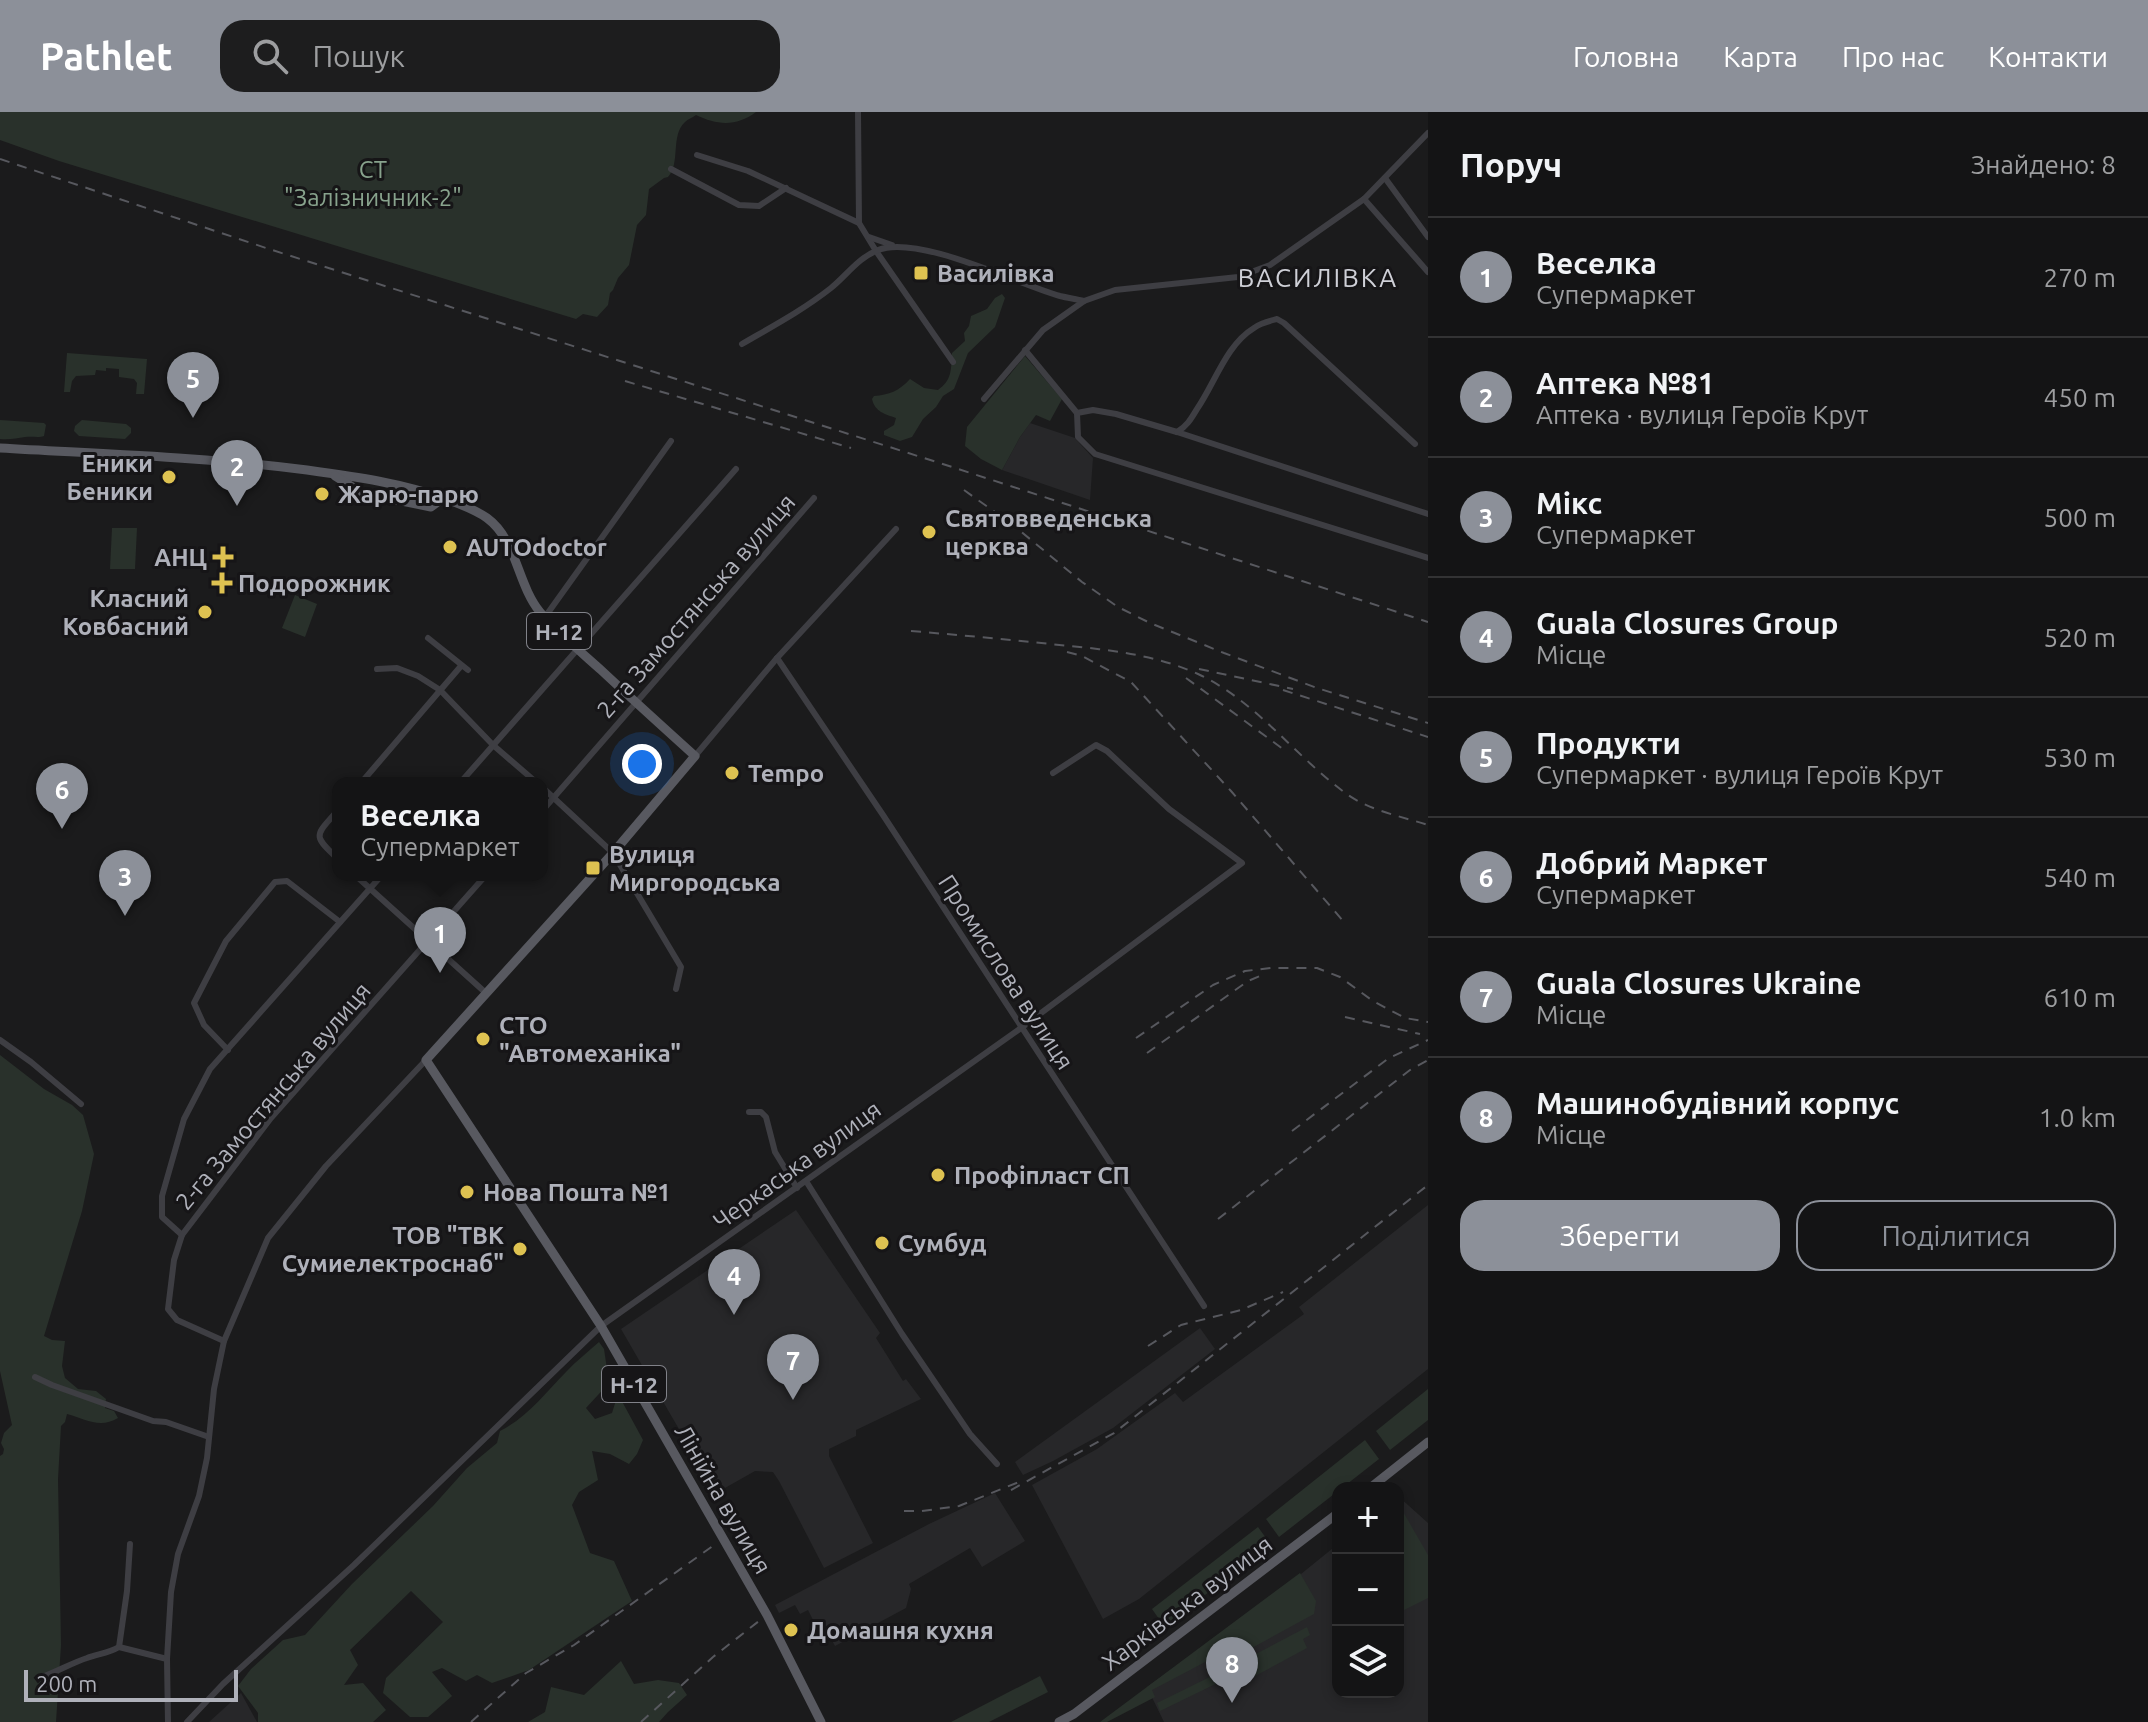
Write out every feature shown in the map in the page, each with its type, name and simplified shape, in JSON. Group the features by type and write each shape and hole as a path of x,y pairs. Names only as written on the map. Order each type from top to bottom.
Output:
{"main road":[{"name":"Н-12","path":"0,448 193,458 330,472 431,493 469,508 497,528 506,541 525,590 545,617 695,756"},
{"path":"330,472 362,493 431,507 443,498"},
{"path":"426,1060 613,853 695,756"},
{"name":"Лінійна вулиця","path":"426,1060 601,1326 767,1615 821,1722"},
{"path":"1378,1482 1428,1442"},
{"name":"Харківська вулиця","path":"1059,1722 1074,1714 1332,1518"}],"street":[{"path":"858,112 859,223"},
{"path":"984,399 1043,330 1084,301 1115,290 1238,277 1270,265 1364,199 1428,133"},
{"path":"697,155 748,171 859,223 953,362"},
{"path":"671,169 739,205 759,206 786,188"},
{"path":"1385,178 1428,237"},
{"path":"1364,199 1428,272"},
{"path":"869,236 892,245 961,260 1061,296 1084,301"},
{"path":"742,344 798,312 834,285 854,265 892,245"},
{"path":"1177,432 1185,427 1242,337 1256,326 1277,319 1415,444"},
{"path":"1025,350 1077,413 1078,437 1095,454 1428,558"},
{"path":"1077,413 1093,410 1177,432 1428,514"},
{"path":"545,617 671,441"},
{"path":"465,777 736,469"},
{"name":"2-га Замостянська вулиця","path":"548,804 814,498"},
{"path":"695,756 777,658 896,529"},
{"path":"366,777 440,690 464,668 428,638"},
{"name":"Промислова вулиця","path":"777,658 1204,1306"},
{"path":"377,669 397,668 418,676 440,690 493,745 530,777"},
{"name":"Черкаська вулиця","path":"187,1722 223,1684 354,1565 601,1326 1021,1028 1242,863 1169,809 1107,751 1096,745 1053,773"},
{"path":"548,792 613,853 681,967 676,989"},
{"path":"332,817 319,837 332,853"},
{"path":"228,1050 204,1025 194,1003 226,941 275,882 287,881 340,922"},
{"path":"361,881 487,994"},
{"path":"182,1235 162,1217 162,1196 184,1119 210,1069 377,881"},
{"name":"2-га Замостянська вулиця","path":"224,1341 177,1320 168,1309 174,1260 182,1235 271,1118 481,881"},
{"path":"0,1040 81,1104"},
{"path":"168,1722 167,1659 171,1592 178,1554 199,1496 224,1341 268,1238 326,1166 426,1060"},
{"path":"749,1112 761,1112 766,1117 775,1152 797,1188"},
{"path":"806,1181 902,1334 970,1434 997,1464"},
{"path":"35,1377 124,1412 209,1437"},
{"path":"119,1647 130,1544"},
{"path":"42,1677 119,1647 167,1659"}],"shaded area":[{"path":"1030,423 1075,438 1093,458 1090,500 1002,470"},
{"path":"1428,1205 1428,1369 1139,1599 1103,1619 1032,1485 1097,1449 1175,1393 1183,1402 1304,1314 1299,1307"},
{"path":"796,1210 880,1333 876,1338 903,1381 906,1379 921,1399 856,1430 856,1436 829,1449 829,1456 873,1543 824,1568 773,1472 755,1471 716,1493 621,1329"},
{"path":"1200,1328 1215,1349 1113,1428 1023,1475 1015,1462"},
{"path":"995,1493 1025,1541 982,1567 970,1548 909,1584 911,1589 906,1608 835,1646 826,1629 819,1632 808,1610 800,1614 795,1605 779,1613 775,1605"},
{"path":"1404,1501 1428,1523 1428,1722 1164,1722 1147,1687 1285,1587 1332,1549 1332,1698 1404,1698"},
{"path":"241,1693 257,1722 209,1722"}],"green space":[{"name":"СТ \"Залізничник-2\"","path":"0,112 756,112 734,122 711,121 696,115 685,122 678,135 672,171 649,189 646,215 637,225 629,265 610,293 608,305 597,317 583,314 576,319 59,161 0,140"},
{"path":"1002,294 1005,298 995,327 968,353 954,389 943,396 912,437 900,441 884,435 884,431 894,425 896,418 878,410 873,403 874,396 894,392 910,379 924,388 938,390 948,378 952,353 965,341 964,333 971,316 987,309"},
{"path":"67,353 147,359 144,394 136,394 137,383 134,379 119,377 119,369 106,368 106,371 96,370 95,375 76,376 70,392 64,392"},
{"path":"1025,356 1062,399 1050,421 1036,415 1002,470 965,446 967,427"},
{"path":"0,420 44,423 44,436 0,439"},
{"path":"82,420 126,424 131,428 131,433 125,439 79,436 74,431"},
{"path":"112,528 137,528 135,569 110,569"},
{"path":"295,595 317,604 305,637 282,628"},
{"path":"0,1055 83,1115 94,1154 82,1211 44,1336 65,1341 62,1366 65,1378 78,1389 96,1391 106,1399 105,1408 114,1411 118,1418 99,1423 67,1414 61,1426 58,1479 61,1645 56,1722 0,1722 0,1456 4,1449 1,1443 4,1433 12,1425 0,1371"},
{"path":"599,1342 604,1349 609,1383 586,1408 595,1419 612,1413 618,1394 643,1440 629,1464 610,1454 592,1451 598,1480 579,1492 572,1505 590,1553 614,1561 632,1601 529,1670 492,1683 477,1675 466,1681 442,1668 432,1672 452,1696 428,1717 410,1717 383,1693 386,1678 443,1622 411,1591 350,1650 358,1665 344,1685 363,1683 386,1710 373,1722 258,1722 258,1713 238,1686 251,1669 283,1640 305,1635 467,1468 497,1443 500,1431 527,1412"},
{"path":"1428,1389 1428,1420 1390,1450 1376,1431"},
{"path":"1365,1440 1379,1459 1350,1482 1332,1482 1332,1496 1279,1537 1266,1519"},
{"path":"1404,1513 1428,1555 1428,1598 1404,1610"},
{"path":"1258,1527 1271,1545 1164,1626 1152,1609"},
{"path":"1300,1573 1316,1601 1314,1614 1230,1660 1215,1666 1211,1659 1152,1690 1155,1697 1107,1722 1100,1722"},
{"path":"1307,1627 1310,1635 1303,1639 1307,1648 1244,1682 1235,1665"},
{"path":"621,1661 634,1684 658,1680 679,1683 687,1695 659,1722 528,1722 545,1712 551,1687 584,1695"},
{"path":"1230,1667 1234,1675 1160,1711 1157,1703"},
{"path":"1040,1676 1048,1692 989,1722 951,1722"}],"railway":[{"path":"0,159 269,249 1428,622"},
{"path":"625,381 851,448"},
{"path":"964,490 1118,607 1150,623 1317,688 1428,723"},
{"path":"911,631 1107,650 1180,667 1219,685 1238,698 1325,777 1353,798 1384,812 1428,825"},
{"path":"1067,652 1082,656 1131,682 1231,791 1344,922"},
{"path":"1199,669 1293,689"},
{"path":"1186,678 1283,749"},
{"path":"1283,690 1428,737"},
{"path":"1136,1038 1213,985 1245,971 1271,968 1317,968 1340,977 1373,1001 1405,1018 1428,1022"},
{"path":"1147,1053 1248,981 1260,976"},
{"path":"1345,1017 1420,1034"},
{"path":"1292,1131 1389,1058 1428,1040"},
{"path":"1218,1219 1410,1070 1428,1060"},
{"path":"1011,1490 1114,1433 1428,1185"},
{"path":"1148,1346 1181,1325 1241,1310 1283,1292"},
{"path":"904,1511 959,1506 1019,1482"},
{"path":"471,1722 526,1673 574,1645 717,1543"},
{"path":"641,1722 713,1657 759,1621"}],"place":[{"name":"Василівка","path":"921,273"},
{"name":"Продукти","path":"193,418"},
{"name":"Еники Беники","path":"169,477"},
{"name":"Жарю-парю","path":"322,494"},
{"name":"Аптека №81","path":"237,506"},
{"name":"Святовведенська церква","path":"929,532"},
{"name":"AUTOdoctor","path":"450,547"},
{"name":"АНЦ","path":"223,557"},
{"name":"Подорожник","path":"222,583"},
{"name":"Класний Ковбасний","path":"205,612"},
{"name":"Tempo","path":"732,773"},
{"name":"Добрий Маркет","path":"62,829"},
{"name":"Вулиця Миргородська","path":"593,868"},
{"name":"Мікс","path":"125,916"},
{"name":"Веселка","path":"440,973"},
{"name":"СТО \"Автомеханіка\"","path":"483,1039"},
{"name":"Профіпласт СП","path":"938,1175"},
{"name":"Нова Пошта №1","path":"467,1192"},
{"name":"Сумбуд","path":"882,1243"},
{"name":"ТОВ \"ТВК Сумиелектроснаб\"","path":"520,1249"},
{"name":"Guala Closures Group","path":"734,1315"},
{"name":"Guala Closures Ukraine","path":"793,1400"},
{"name":"Домашня кухня","path":"791,1630"},
{"name":"Машинобудівний корпус","path":"1232,1703"}],"district":[{"name":"ВАСИЛІВКА","path":"1318,277"}]}
